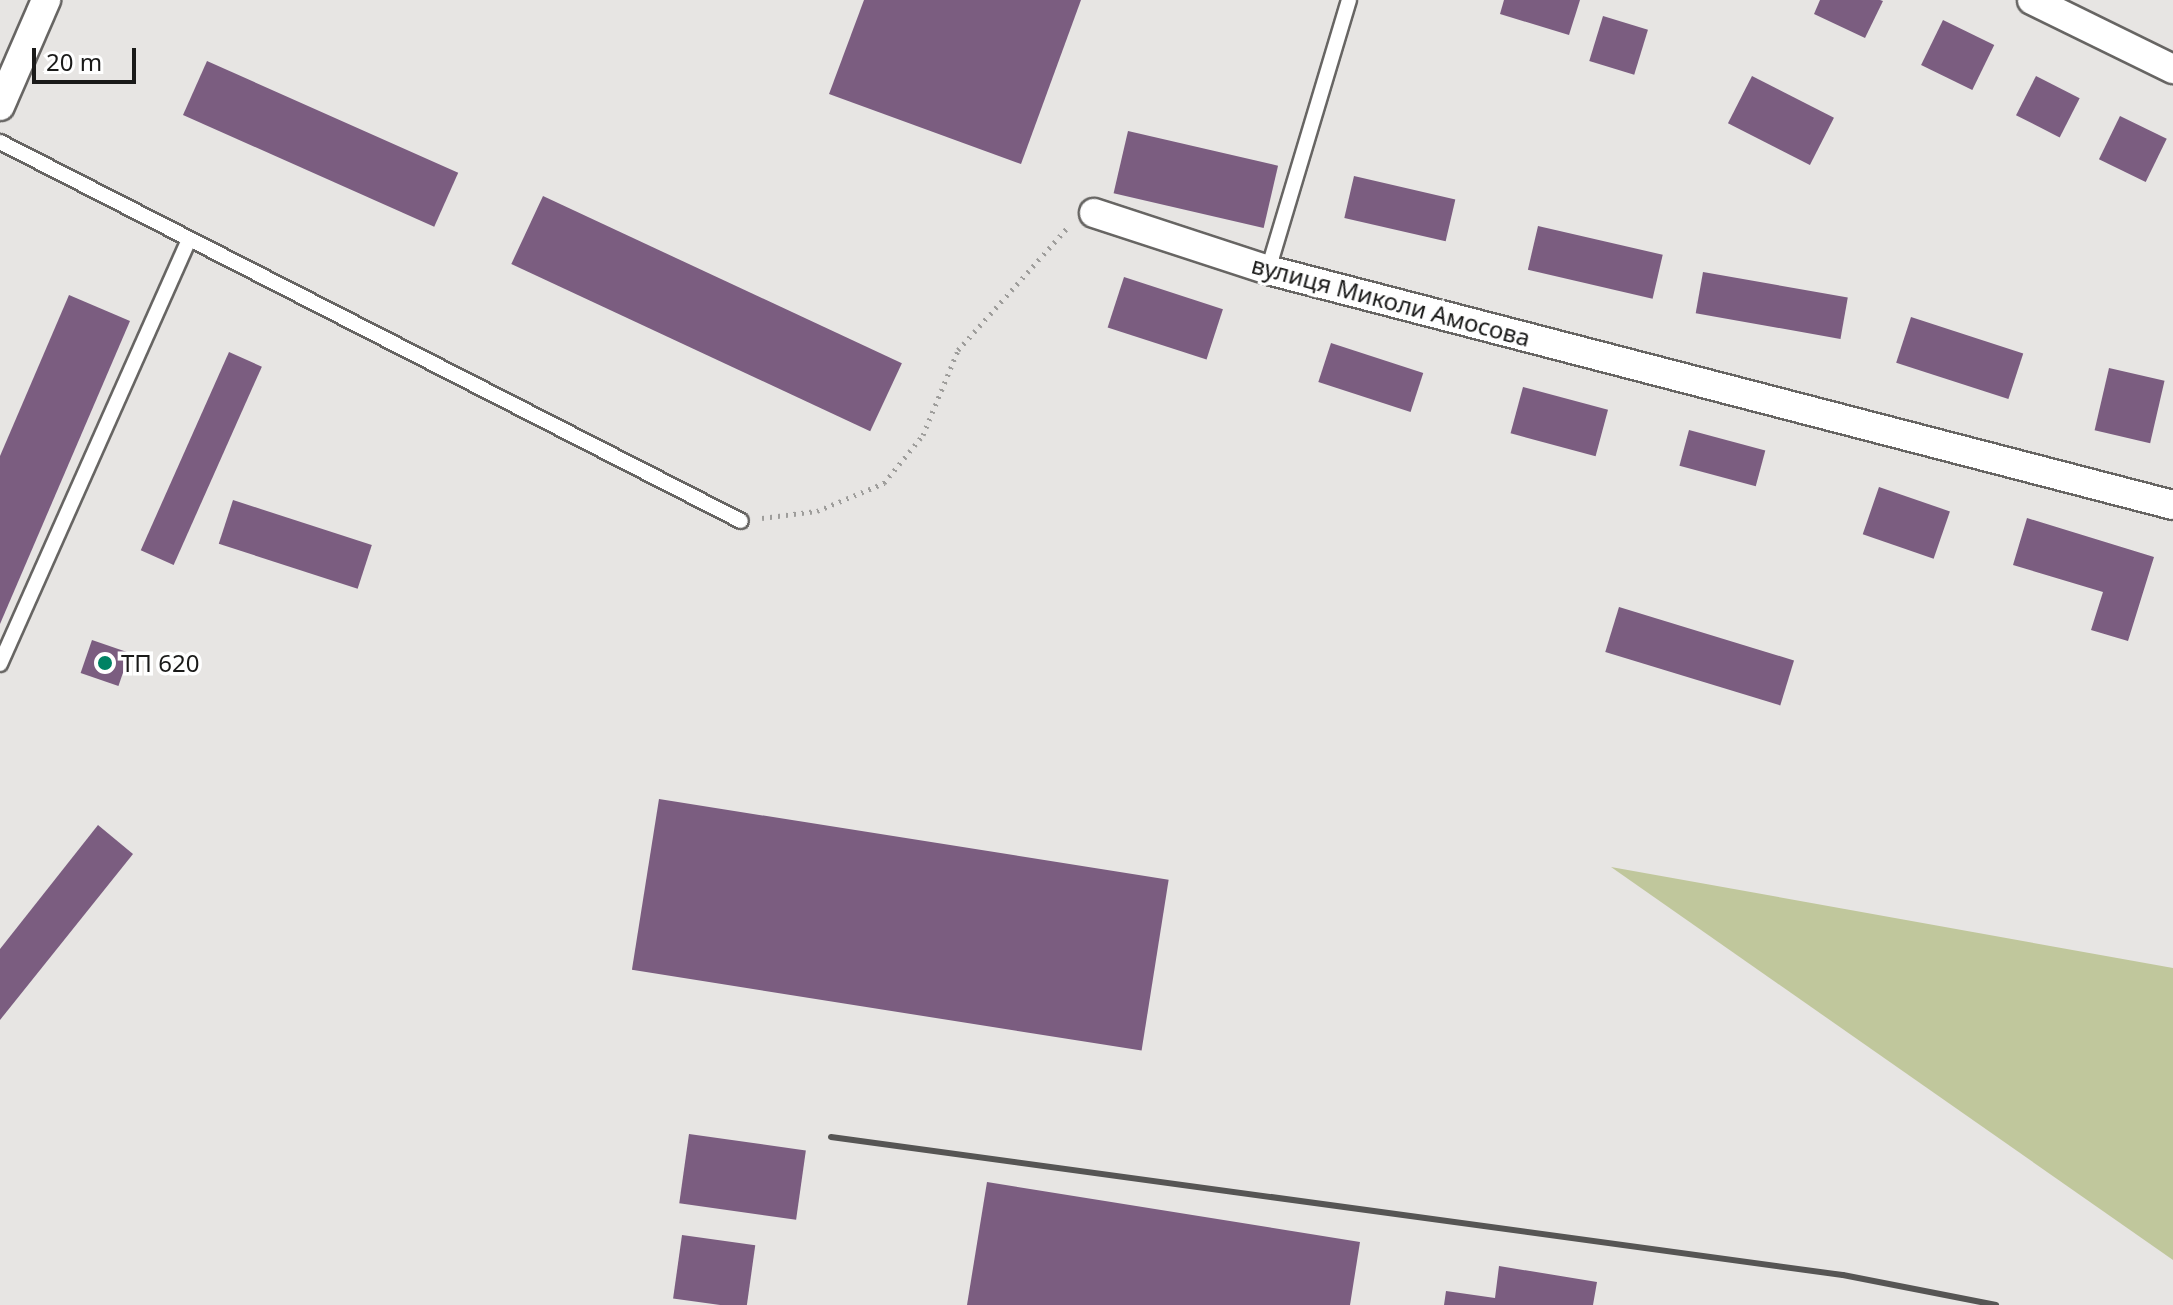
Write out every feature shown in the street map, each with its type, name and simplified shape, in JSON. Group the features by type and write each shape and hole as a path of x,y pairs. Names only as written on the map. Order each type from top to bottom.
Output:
{"street":[{"path":"0,106 46,0"},
{"path":"2032,0 2173,69"},
{"name":"вулиця Миколи Амосова","path":"1094,213 1268,270 2173,505"}],"lane":[{"path":"1268,270 1349,0"},
{"path":"0,142 188,242 741,521"},
{"path":"0,664 188,242"}],"path":[{"path":"741,521 817,511 884,483 923,435 958,350 1055,235 1094,213"}],"green space":[{"path":"1611,867 2173,968 2173,1260"}],"building":[{"path":"864,0 1081,0 1021,164 829,94"},
{"path":"1504,0 1580,0 1569,35 1500,14"},
{"path":"1820,0 1883,1 1865,38 1814,14"},
{"path":"1603,16 1648,30 1634,75 1589,61"},
{"path":"1943,20 1994,45 1972,90 1921,65"},
{"path":"207,61 458,173 434,227 183,115"},
{"path":"1752,76 1834,118 1810,165 1728,123"},
{"path":"2036,76 2080,98 2060,137 2016,115"},
{"path":"2120,116 2167,139 2146,182 2099,159"},
{"path":"1128,131 1278,166 1264,228 1114,193"},
{"path":"1354,176 1455,199 1446,241 1344,218"},
{"path":"543,196 902,363 870,431 511,264"},
{"path":"1538,226 1663,255 1653,299 1528,270"},
{"path":"1703,272 1848,298 1840,339 1696,313"},
{"path":"1124,277 1223,309 1207,360 1108,327"},
{"path":"69,295 130,321 0,624 0,456"},
{"path":"1911,317 2023,353 2008,399 1896,363"},
{"path":"1331,343 1423,373 1411,412 1318,382"},
{"path":"229,352 262,367 174,565 141,550"},
{"path":"2109,368 2165,381 2150,443 2095,430"},
{"path":"1523,387 1608,410 1596,456 1511,433"},
{"path":"1689,430 1765,450 1756,486 1679,466"},
{"path":"1879,487 1950,511 1934,559 1863,534"},
{"path":"233,500 372,545 358,589 219,544"},
{"path":"2027,518 2154,557 2128,641 2091,630 2103,592 2013,565"},
{"path":"1619,607 1794,661 1780,705 1605,652"},
{"name":"ТП 620","path":"92,640 130,653 118,686 81,673"},
{"path":"659,799 1169,880 1142,1051 632,970"},
{"path":"98,825 133,854 0,1020 0,949"},
{"path":"689,1134 806,1150 796,1220 679,1203"},
{"path":"987,1182 1360,1242 1350,1305 967,1305"},
{"path":"682,1235 755,1245 747,1305 673,1298"},
{"path":"1499,1266 1597,1282 1593,1305 1444,1305 1446,1291 1495,1298"}],"railway":[{"path":"831,1137 1843,1275 1996,1305"}],"place":[{"name":"ТП 620","path":"105,663"}]}
